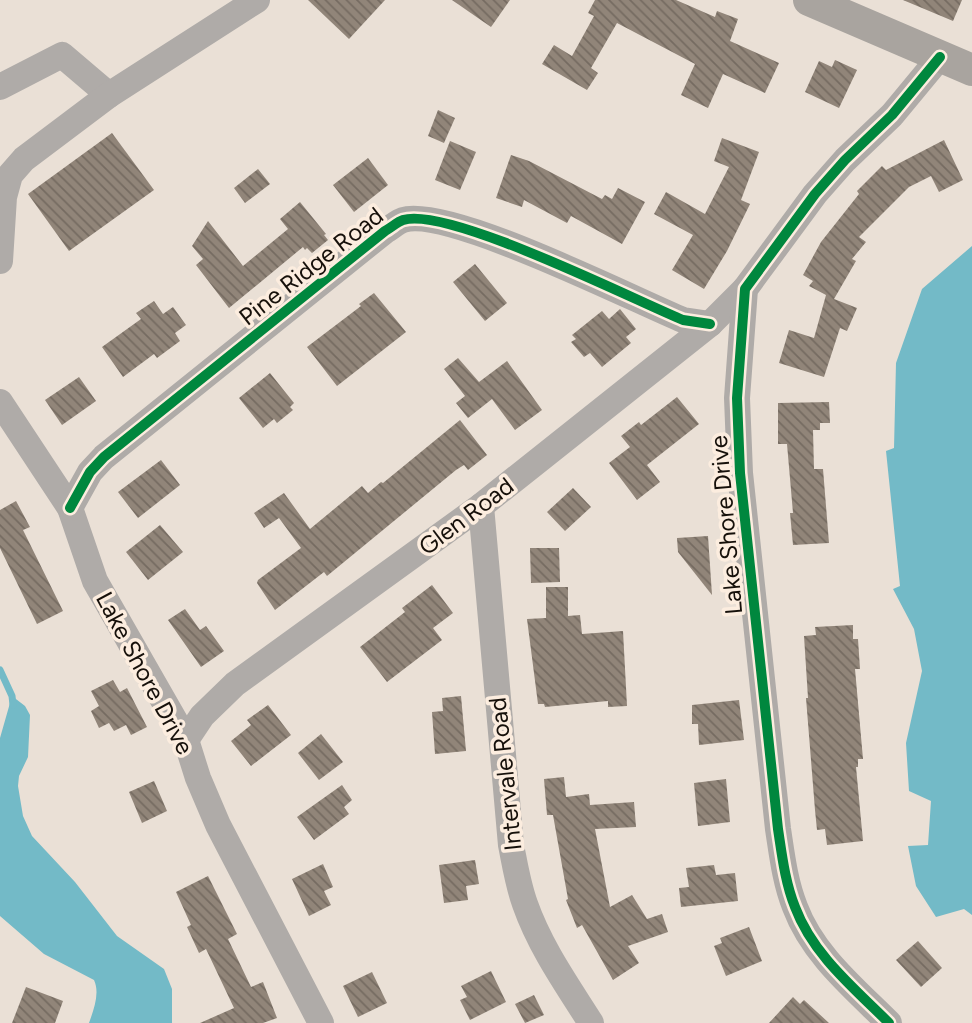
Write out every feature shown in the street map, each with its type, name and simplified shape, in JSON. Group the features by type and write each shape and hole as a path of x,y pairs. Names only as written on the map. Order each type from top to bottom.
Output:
{"main road":[{"path":"809,0 972,69"}],"street":[{"path":"0,261 4,197 10,176 24,159 109,95 257,0"},
{"path":"0,86 62,55 109,95"},
{"path":"745,289 814,194 892,115 940,57"},
{"name":"Pine Ridge Road","path":"70,508 90,472 104,457 385,232 404,220 423,219 479,233 683,320 710,324"},
{"name":"Glen Road","path":"186,740 202,716 236,684 481,506 710,324 745,289"},
{"name":"Lake Shore Drive","path":"745,289 737,398 740,472 778,829 786,876 795,908 811,939 829,965 889,1023"},
{"name":"Lake Shore Drive","path":"0,402 70,508 95,581 186,740 198,778 218,825 321,1023"},
{"name":"Intervale Road","path":"481,506 511,845 517,876 525,905 538,935 591,1023"}],"water":[{"path":"972,246 972,915 964,909 936,917 916,886 908,846 928,845 931,801 909,791 906,743 922,671 914,629 893,589 900,586 886,451 894,448 896,363 922,289"},
{"path":"12,696 25,706 30,715 28,757 19,776 18,786 23,816 32,836 75,882 117,936 164,969 172,989 172,1023 89,1023 96,996 94,980 44,954 0,916 0,738"}],"building":[{"path":"308,0 385,0 349,39"},
{"path":"452,0 510,0 491,27"},
{"path":"595,0 676,0 715,17 717,11 738,19 730,41 779,63 765,93 723,74 708,108 681,95 695,64 617,23 591,68 598,73 587,90 542,64 554,45 572,56 594,16 588,13"},
{"path":"903,0 962,0 953,21"},
{"path":"835,60 857,70 839,108 805,92 819,61 832,67"},
{"path":"438,110 455,118 444,143 428,136"},
{"path":"112,133 154,190 69,251 28,194"},
{"path":"722,138 759,152 741,200 750,204 727,251 704,289 672,270 693,235 654,214 666,192 705,214 729,167 714,161"},
{"path":"944,140 963,180 939,192 931,176 909,187 859,237 866,242 852,259 856,261 834,299 857,308 847,331 840,328 824,377 779,363 789,330 814,338 826,295 809,286 813,281 803,275 821,242 859,194 857,191 882,166 886,170"},
{"path":"450,141 476,152 460,190 435,180"},
{"path":"511,155 529,161 602,199 605,195 612,199 618,188 645,202 622,244 571,216 567,223 524,200 522,207 496,198"},
{"path":"368,158 388,185 354,212 333,185"},
{"path":"258,169 270,184 245,203 234,188"},
{"path":"300,202 328,240 312,253 303,247 229,308 196,265 203,259 192,246 208,221 243,266 288,229 280,219"},
{"path":"475,264 507,303 485,321 453,282"},
{"path":"374,293 406,332 337,386 307,347"},
{"path":"154,301 163,314 173,307 186,325 175,333 180,341 157,358 154,354 123,377 102,347 141,319 136,313"},
{"path":"620,309 636,329 626,337 631,343 602,367 590,353 584,357 571,342 576,339 572,335 602,311 609,319"},
{"path":"458,358 479,382 507,361 542,410 515,430 492,399 468,418 456,403 465,396 444,369"},
{"path":"270,373 294,403 290,407 293,410 277,423 274,419 263,428 239,398"},
{"path":"79,377 96,401 62,425 45,400"},
{"path":"677,397 699,424 647,465 660,482 637,500 609,463 630,447 621,436 639,422 641,425"},
{"path":"829,402 830,423 820,423 820,430 813,430 814,469 823,469 829,543 793,545 787,444 778,444 778,403"},
{"path":"460,420 487,455 468,470 464,465 456,470 327,576 324,572 275,610 257,583 258,580 301,548 279,518 264,528 254,513 284,493 310,529 362,486 368,493 383,483"},
{"path":"161,460 180,485 138,518 118,492"},
{"path":"573,488 591,507 565,531 547,512"},
{"path":"16,501 30,527 23,530 63,611 37,624 0,548 0,510"},
{"path":"160,525 183,552 148,580 126,552"},
{"path":"708,536 712,595 678,552 677,538"},
{"path":"530,548 559,548 560,582 531,583"},
{"path":"432,585 453,613 433,628 442,640 387,682 360,647 405,612 402,608"},
{"path":"546,587 568,587 568,616 580,615 582,634 623,631 627,706 608,707 608,701 545,707 544,704 538,704 527,619 546,618"},
{"path":"185,609 200,630 206,626 224,651 201,667 168,620"},
{"path":"853,625 853,639 858,639 860,669 855,669 863,759 858,759 856,767 863,841 827,845 825,829 817,830 806,698 804,636 816,635 815,627"},
{"path":"113,680 120,692 127,688 147,727 131,735 126,725 114,731 109,723 99,728 91,711 99,706 91,691"},
{"path":"461,696 466,751 435,754 432,712 443,711 442,698"},
{"path":"739,700 744,740 699,745 698,724 692,724 692,705"},
{"path":"268,705 291,735 251,766 231,741 251,725 247,720"},
{"path":"321,734 343,762 319,780 298,753"},
{"path":"564,777 566,797 589,794 590,805 634,802 636,827 595,829 610,907 632,895 647,919 662,914 668,932 628,946 639,963 613,980 582,925 577,928 566,900 568,899 553,815 547,815 544,779"},
{"path":"726,779 730,822 698,826 694,783"},
{"path":"154,781 167,811 142,823 129,792"},
{"path":"342,785 352,800 344,807 349,814 314,840 297,817"},
{"path":"475,860 479,884 466,886 468,900 444,903 439,865"},
{"path":"323,864 333,887 324,891 331,905 309,916 292,879"},
{"path":"714,865 716,875 735,873 738,901 681,907 679,888 689,887 686,868"},
{"path":"208,876 237,934 228,939 251,987 263,982 277,1018 263,1023 200,1023 234,1008 206,949 199,953 187,927 191,925 176,892"},
{"path":"749,927 762,961 726,976 714,946 722,943 720,938"},
{"path":"918,941 942,968 921,987 896,960"},
{"path":"491,971 506,1002 470,1020 460,1000 467,997 461,986"},
{"path":"372,972 387,1003 358,1017 343,986"},
{"path":"26,987 63,1001 55,1023 12,1023"},
{"path":"534,995 544,1015 525,1023 515,1004"},
{"path":"793,997 800,1004 804,1000 829,1023 769,1023"}],"waterway":[{"path":"0,670 12,696 13,705"}],"cycle path":[{"path":"889,1023 823,956 803,924 786,878 778,829 740,473 737,398 745,289 815,194 845,160 892,115 940,57"},
{"path":"70,508 90,472 104,457 385,231 403,220 426,219 498,240 683,320 710,324"}]}
